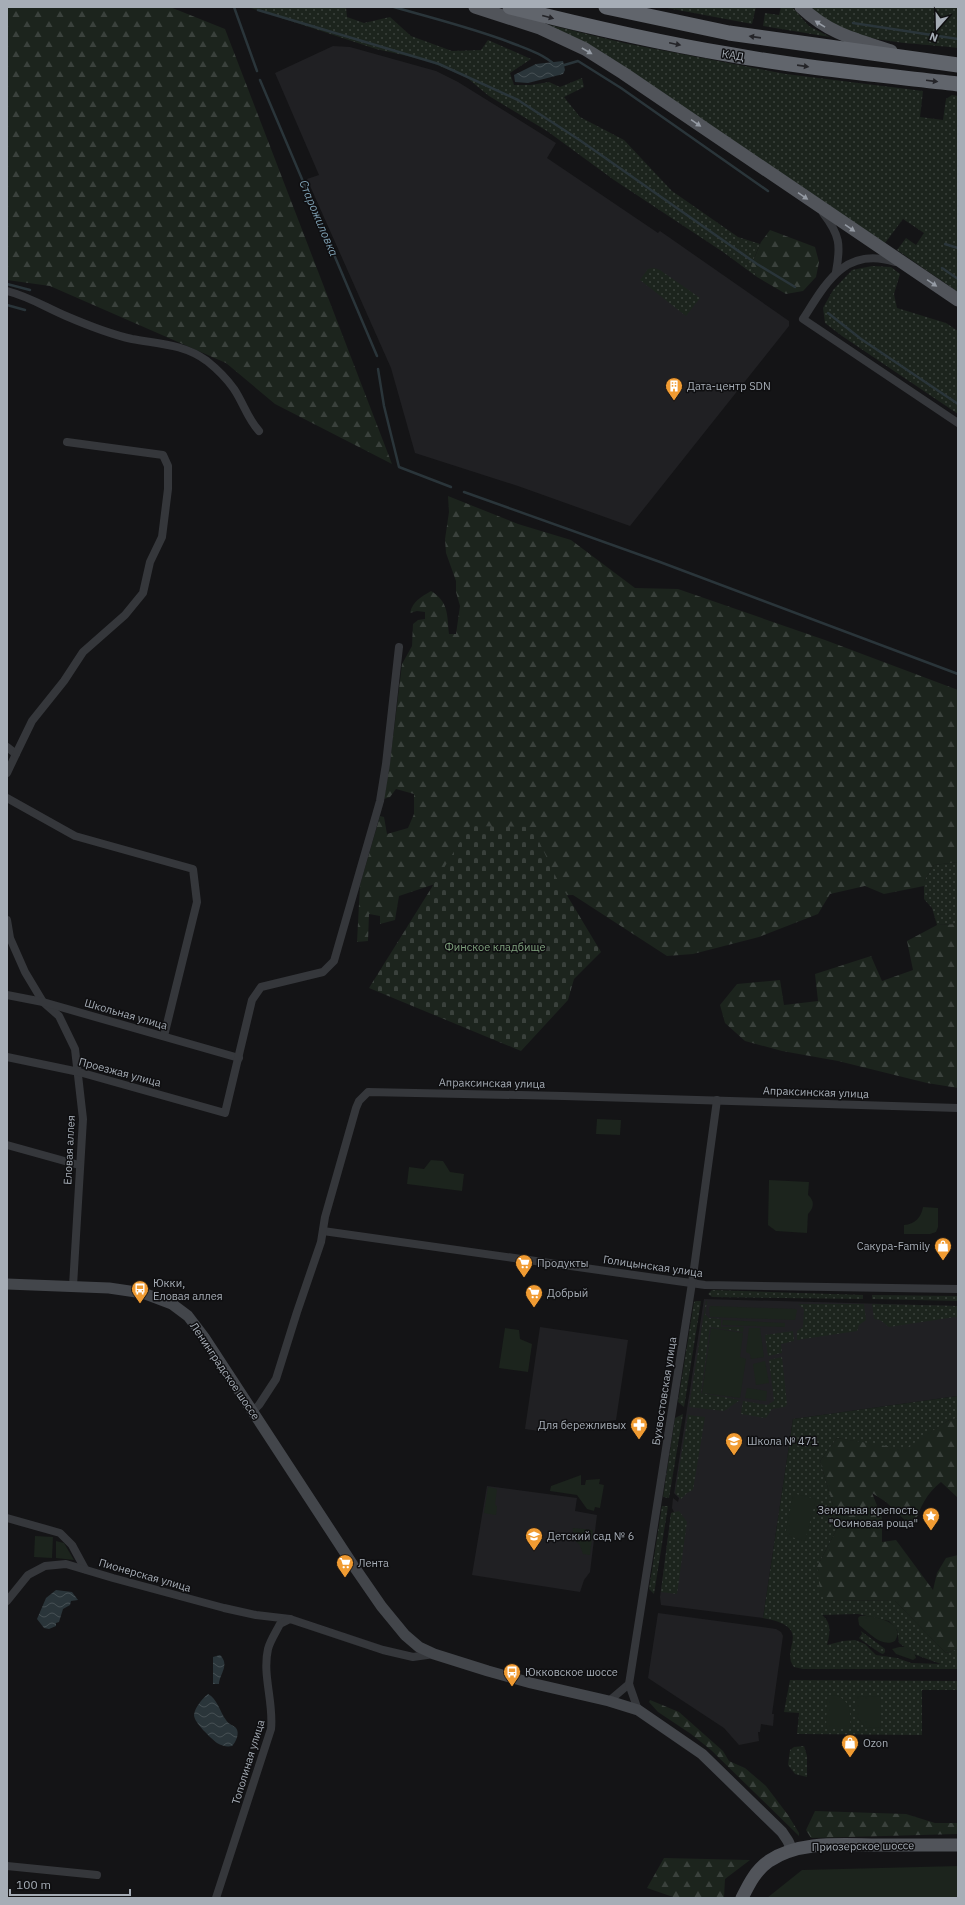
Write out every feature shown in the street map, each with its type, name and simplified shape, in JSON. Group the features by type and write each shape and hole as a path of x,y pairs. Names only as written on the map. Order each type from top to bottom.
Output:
{"highway":[{"name":"КАД","path":"510,7 555,18 727,54 839,71 958,84"},
{"name":"КАД","path":"606,7 729,33 958,65"}],"main road":[{"path":"476,7 540,28 585,49 622,72 958,300"},
{"path":"800,7 817,22 843,36 918,60"},
{"name":"Ленинградское шоссе","path":"7,1284 109,1288 143,1292 172,1304 188,1316 204,1337 382,1607 405,1635 419,1647 434,1654"},
{"path":"434,1654 531,1683 609,1701 638,1710 702,1754 782,1832 788,1840 792,1850"},
{"name":"Приозерское шоссе","path":"742,1898 759,1869 769,1861 792,1850 833,1845 958,1846"}],"street":[{"path":"818,206 834,226 839,240 839,254 836,272"},
{"path":"905,265 885,259 868,258 855,261 836,272 803,319 958,423"},
{"path":"7,291 26,296 65,316 100,330 130,338 178,346 195,353 227,380 235,390 250,420 259,431"},
{"path":"7,773 32,721 64,681 83,652 125,615 143,593 150,562 162,537 168,488 168,466 163,455 67,442"},
{"path":"239,1058 252,1000 261,987 323,972 334,960 380,801 386,764 399,647"},
{"path":"7,747 16,754"},
{"path":"7,798 75,836 193,869 197,902 164,1036"},
{"path":"7,920 13,944 25,972 43,1002"},
{"name":"Школьная улица","path":"7,995 43,1002 239,1058"},
{"name":"Еловая аллея","path":"43,1002 59,1016 75,1049 79,1072 83,1119 79,1165 73,1286"},
{"name":"Проезжая улица","path":"7,1057 79,1072 225,1113 239,1058"},
{"name":"Апраксинская улица","path":"253,1411 260,1405 276,1379 296,1312 321,1242 325,1217 358,1101 368,1092 717,1100 958,1108"},
{"name":"Бухвостовская улица","path":"638,1710 629,1684 692,1283 717,1100"},
{"path":"7,1144 79,1165"},
{"name":"Голицынская улица","path":"323,1231 712,1285 958,1289"},
{"path":"7,1518 60,1532 72,1545 85,1569"},
{"name":"Пионерская улица","path":"7,1601 28,1575 45,1566 66,1564 224,1608 256,1615 290,1619"},
{"path":"290,1619 383,1650 413,1657 434,1654"},
{"name":"Тополиная улица","path":"216,1898 271,1729 272,1715 266,1669 268,1648 280,1624 290,1619"},
{"path":"609,1701 629,1684"},
{"path":"7,1866 97,1875"}],"shaded area":[{"path":"333,46 350,47 436,71 458,82 556,143 547,158 658,233 660,231 789,321 789,326 630,526 518,486 415,453 391,368 307,179 319,175 275,73"},
{"name":"Школа № 471","path":"704,1299 958,1306 958,1396 793,1419 763,1618 661,1605 660,1597 671,1513 674,1512 672,1508 673,1498 678,1502 679,1498 674,1493"},
{"path":"540,1327 628,1340 616,1420 539,1431 525,1429"},
{"name":"Детский сад № 6","path":"487,1486 577,1498 575,1511 597,1515 590,1572 584,1580 580,1592 472,1575"},
{"path":"658,1613 776,1629 781,1632 783,1636 772,1714 774,1714 773,1726 761,1724 760,1732 758,1732 759,1741 739,1745 724,1728 648,1678"}],"green space":[{"path":"7,7 170,7 225,29 392,464 275,404 226,363 50,286 7,280"},
{"path":"346,7 347,17 364,23 390,17 411,36 452,51 481,50 488,40 531,59 510,73 514,85 531,85 549,82 560,87 582,78 584,87 564,97 580,117 624,140 672,191 738,237 760,244 751,266 757,277 723,252 614,180 547,131 489,96 466,77 425,60 376,49 251,8"},
{"path":"662,7 756,7 752,24"},
{"path":"781,7 792,7 809,26 830,37 763,26 765,13 779,15"},
{"path":"810,7 958,7 958,48 902,43 861,36 833,25"},
{"path":"550,25 624,43 786,74 923,91 920,117 943,120 946,99 952,95 958,96 958,292 897,250 906,238 916,245 924,233 903,219 885,243 616,61 550,29"},
{"path":"770,230 815,247 819,262 816,277 803,291 786,294 757,277 751,266 761,242"},
{"path":"872,266 891,267 900,274 894,294 897,308 946,323 958,331 958,414 825,323 823,308 833,290 852,270"},
{"path":"654,268 660,270 700,298 686,316 640,280 648,269"},
{"path":"448,496 518,524 571,540 635,588 678,589 825,640 958,690 958,862 934,865 924,881 924,886 884,894 865,886 830,894 818,914 759,937 693,954 667,956 573,895 533,896 447,880 399,896 395,920 380,924 380,916 369,914 368,941 357,942 360,885 380,816 384,817 387,834 408,828 414,814 414,794 396,789 390,797 384,799 402,664 412,646 413,624 418,620 425,619 425,612 417,611 410,613 415,602 431,591 437,595 444,604 446,610 449,634 456,634 460,606 456,592 456,581 446,553 445,539 449,512"},
{"name":"Финское кладбище","path":"470,826 532,827 556,877 601,952 574,979 568,1000 521,1051 369,988"},
{"path":"958,862 958,924 937,925 932,908 924,899 924,881 934,865"},
{"path":"958,924 958,1088 927,1083 838,1061 782,1051 745,1041 725,1023 720,1005 737,984 780,980 784,1005 818,1001 815,974 871,956 882,981 913,970 907,941 937,925"},
{"path":"597,1119 621,1120 620,1135 596,1134"},
{"path":"431,1160 443,1161 450,1172 464,1174 462,1191 407,1184 409,1167 424,1169"},
{"path":"769,1180 809,1182 808,1195 813,1204 812,1209 808,1214 807,1233 776,1231 768,1225"},
{"path":"923,1207 938,1208 938,1227 936,1232 930,1234 904,1234 904,1225 917,1220"},
{"path":"712,1290 863,1295 863,1299 712,1297 708,1294"},
{"path":"872,1295 958,1296 958,1301 872,1299"},
{"path":"701,1301 684,1407 678,1402 694,1302"},
{"path":"706,1301 705,1314 709,1318 721,1319 721,1327 744,1327 743,1332 710,1327 701,1393 740,1400 724,1411 689,1407"},
{"path":"798,1304 864,1304 866,1320 859,1325 857,1331 797,1340 797,1331 803,1327 804,1309"},
{"path":"872,1304 958,1306 958,1318 955,1317 889,1327 880,1320 874,1319"},
{"path":"709,1307 797,1310 795,1320 710,1317"},
{"path":"723,1320 785,1323 785,1327 722,1325"},
{"path":"505,1328 519,1330 520,1339 532,1344 528,1372 499,1368"},
{"path":"711,1328 743,1333 740,1357 746,1359 740,1398 702,1393"},
{"path":"749,1328 760,1328 764,1357 751,1359 750,1354 746,1352"},
{"path":"793,1331 794,1341 781,1344 782,1353 768,1356 765,1335"},
{"path":"782,1357 787,1404 785,1407 772,1409 766,1418 741,1414 743,1401 767,1405 774,1401 769,1360"},
{"path":"765,1361 769,1383 756,1385 753,1364"},
{"path":"747,1388 767,1391 766,1401 745,1398"},
{"path":"958,1396 958,1418 949,1420 905,1450 837,1438 820,1461 839,1525 817,1567 827,1600 895,1601 946,1653 958,1649 958,1669 803,1669 794,1667 790,1653 793,1639 792,1633 788,1627 779,1622 763,1618 793,1419","holes":["858,1614 889,1621 897,1630 899,1643 916,1655 941,1664 911,1663 897,1658 876,1655 865,1644 855,1640 827,1645 829,1625 822,1615"]},
{"path":"683,1414 669,1498 663,1497 675,1418"},
{"path":"688,1415 705,1417 693,1490 681,1499 675,1493"},
{"path":"958,1418 958,1498 941,1482 936,1486 925,1501 919,1511 915,1523 910,1525 886,1502 872,1493 882,1518 882,1542 896,1540 933,1590 937,1573 946,1558 958,1555 958,1649 946,1653 895,1601 827,1600 820,1590 817,1567 839,1525 820,1461 837,1438 905,1449 949,1420"},
{"path":"581,1475 581,1485 585,1485 586,1480 600,1479 599,1484 604,1485 600,1508 595,1507 594,1511 587,1509 577,1495 550,1491 551,1486"},
{"path":"488,1487 497,1489 495,1505 497,1506 496,1515 484,1513"},
{"path":"796,1494 816,1499 805,1541 785,1535 793,1496"},
{"path":"662,1506 668,1506 654,1594 649,1589"},
{"path":"679,1511 687,1522 677,1594 661,1592 671,1513"},
{"path":"573,1528 593,1530 590,1555 583,1554 580,1545 572,1538"},
{"path":"35,1536 53,1537 52,1558 34,1557"},
{"path":"56,1541 64,1543 74,1560 56,1558"},
{"path":"860,1616 880,1618 893,1624 897,1634 895,1641 885,1643 876,1639 859,1625 858,1618"},
{"path":"861,1631 885,1649 885,1652 883,1654 881,1653 859,1638 862,1634"},
{"path":"906,1647 914,1652 916,1658 913,1660 896,1654 892,1649"},
{"path":"790,1680 958,1681 958,1690 922,1690 922,1735 797,1734 799,1713 784,1712"},
{"path":"835,1695 847,1704 850,1713 850,1729 826,1729 827,1696"},
{"path":"857,1696 881,1697 880,1728 865,1727 857,1717"},
{"path":"650,1700 679,1712 723,1751 729,1761 745,1768 766,1786 788,1815 799,1833 799,1836 711,1750 691,1734 658,1712 649,1702"},
{"path":"804,1746 807,1756 807,1777 795,1774 788,1765 790,1750 794,1747"},
{"path":"815,1811 906,1814 935,1823 958,1823 958,1834 811,1838 806,1830"},
{"path":"664,1858 750,1860 725,1879 724,1898 676,1898 647,1888"},
{"path":"958,1866 958,1898 767,1898 802,1870"}],"water":[{"path":"563,61 565,70 563,74 528,83 515,82 514,75 536,64"},
{"path":"56,1590 72,1592 78,1600 71,1601 70,1605 63,1609 59,1622 56,1623 56,1626 49,1629 44,1628 37,1619 46,1598"},
{"path":"220,1655 224,1662 224,1669 219,1684 213,1684 213,1657"},
{"path":"208,1694 214,1699 227,1721 236,1728 238,1732 232,1746 224,1746 217,1743 203,1730 195,1718 194,1715 197,1706"}],"waterway":[{"name":"Старожиловка","path":"234,7 257,71"},
{"path":"394,7 502,39 537,53 555,65"},
{"path":"258,10 439,64 518,100 581,141 757,264 795,287"},
{"path":"853,23 958,39"},
{"path":"561,66 578,61 621,88 768,191"},
{"name":"Старожиловка","path":"260,80 377,356"},
{"path":"945,244 958,248"},
{"path":"942,268 958,279"},
{"path":"7,284 30,290"},
{"path":"7,305 25,310"},
{"path":"828,313 861,339 958,404"},
{"name":"Старожиловка","path":"378,369 384,406 399,467 451,487"},
{"path":"464,492 660,562 958,674"}],"place":[{"name":"Дата-центр SDN","path":"674,401"},
{"name":"Сакура-Family","path":"943,1261"},
{"name":"Продукты","path":"524,1278"},
{"name":"Юкки, Еловая аллея","path":"140,1304"},
{"name":"Добрый","path":"534,1308"},
{"name":"Для бережливых","path":"639,1440"},
{"name":"Школа № 471","path":"734,1456"},
{"name":"Земляная крепость \"Осиновая роща\"","path":"931,1531"},
{"name":"Детский сад № 6","path":"534,1551"},
{"name":"Лента","path":"345,1578"},
{"name":"Юкковское шоссе","path":"512,1687"},
{"name":"Ozon","path":"850,1758"}]}
